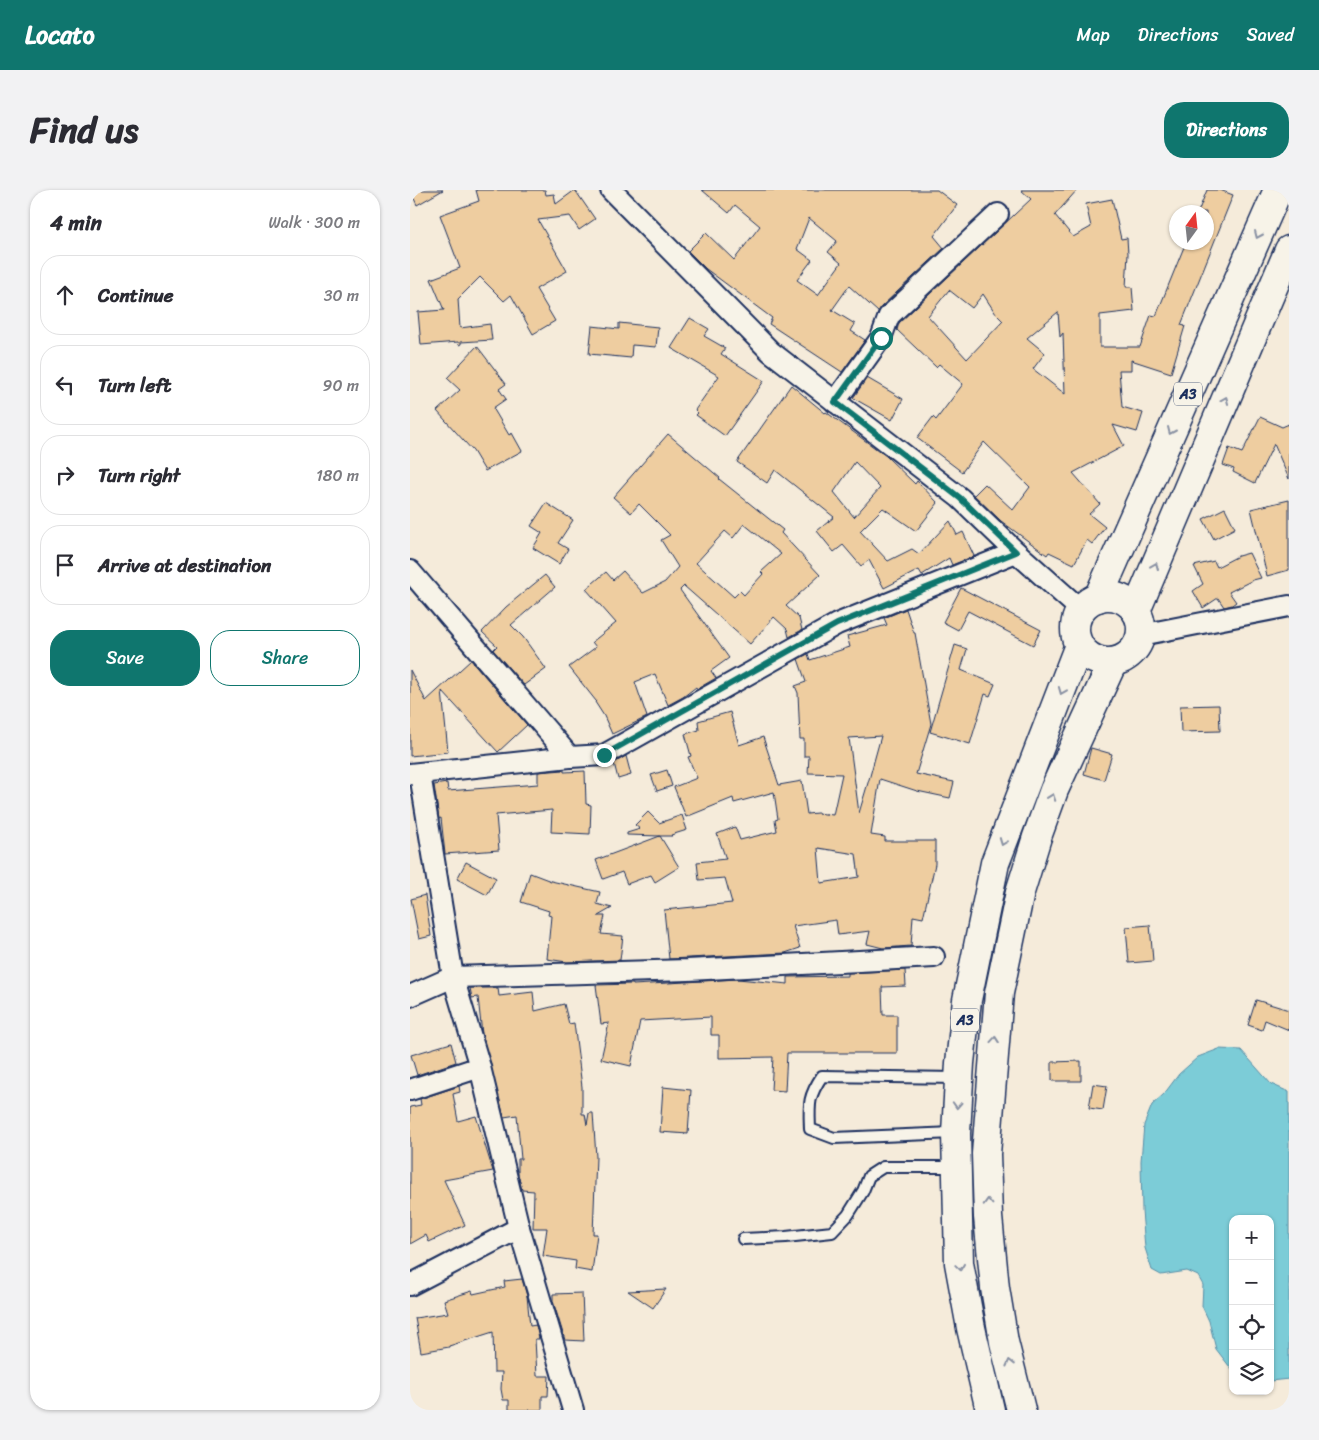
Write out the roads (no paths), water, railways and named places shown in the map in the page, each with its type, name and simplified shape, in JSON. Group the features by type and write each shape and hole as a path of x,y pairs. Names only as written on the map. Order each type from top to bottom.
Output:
{"highway":[{"name":"A3","path":"1090,604 1278,190"},
{"name":"A3","path":"1138,623 1289,250"},
{"path":"1115,597 1123,600 1138,623 1134,650 1128,656 1113,662 1090,657 1079,645 1075,631 1077,617 1090,604 1115,597"},
{"name":"A3","path":"990,1410 971,1328 959,1263 956,1133 959,1078 967,1000 995,863 1079,645"},
{"name":"A3","path":"1021,1410 1004,1342 988,1217 986,1154 998,993 1020,892 1037,836 1054,790 1113,662"}],"street":[{"path":"611,190 770,352 960,498 1016,552 1090,604"},
{"path":"835,402 881,338 889,316 998,214"},
{"path":"573,1410 519,1228 480,1067 453,977 415,774 570,756 604,755 837,624 1016,552"},
{"path":"410,571 570,756"},
{"path":"1138,623 1289,606"},
{"path":"410,996 453,977 688,970 934,957"},
{"path":"410,1090 480,1067"},
{"path":"410,1285 519,1228"}],"lane":[{"path":"956,1133 834,1138 810,1129 809,1106 812,1091 822,1076 959,1078"},
{"path":"743,1239 786,1238 832,1232 848,1215 863,1191 869,1176 883,1167 956,1167"}],"water":[{"path":"1219,1049 1241,1050 1271,1084 1289,1092 1289,1379 1274,1381 1274,1215 1229,1215 1229,1366 1216,1349 1209,1321 1202,1306 1203,1285 1198,1276 1187,1271 1161,1275 1152,1270 1145,1248 1141,1161 1144,1125 1152,1105 1164,1094 1179,1074 1198,1057"}]}
